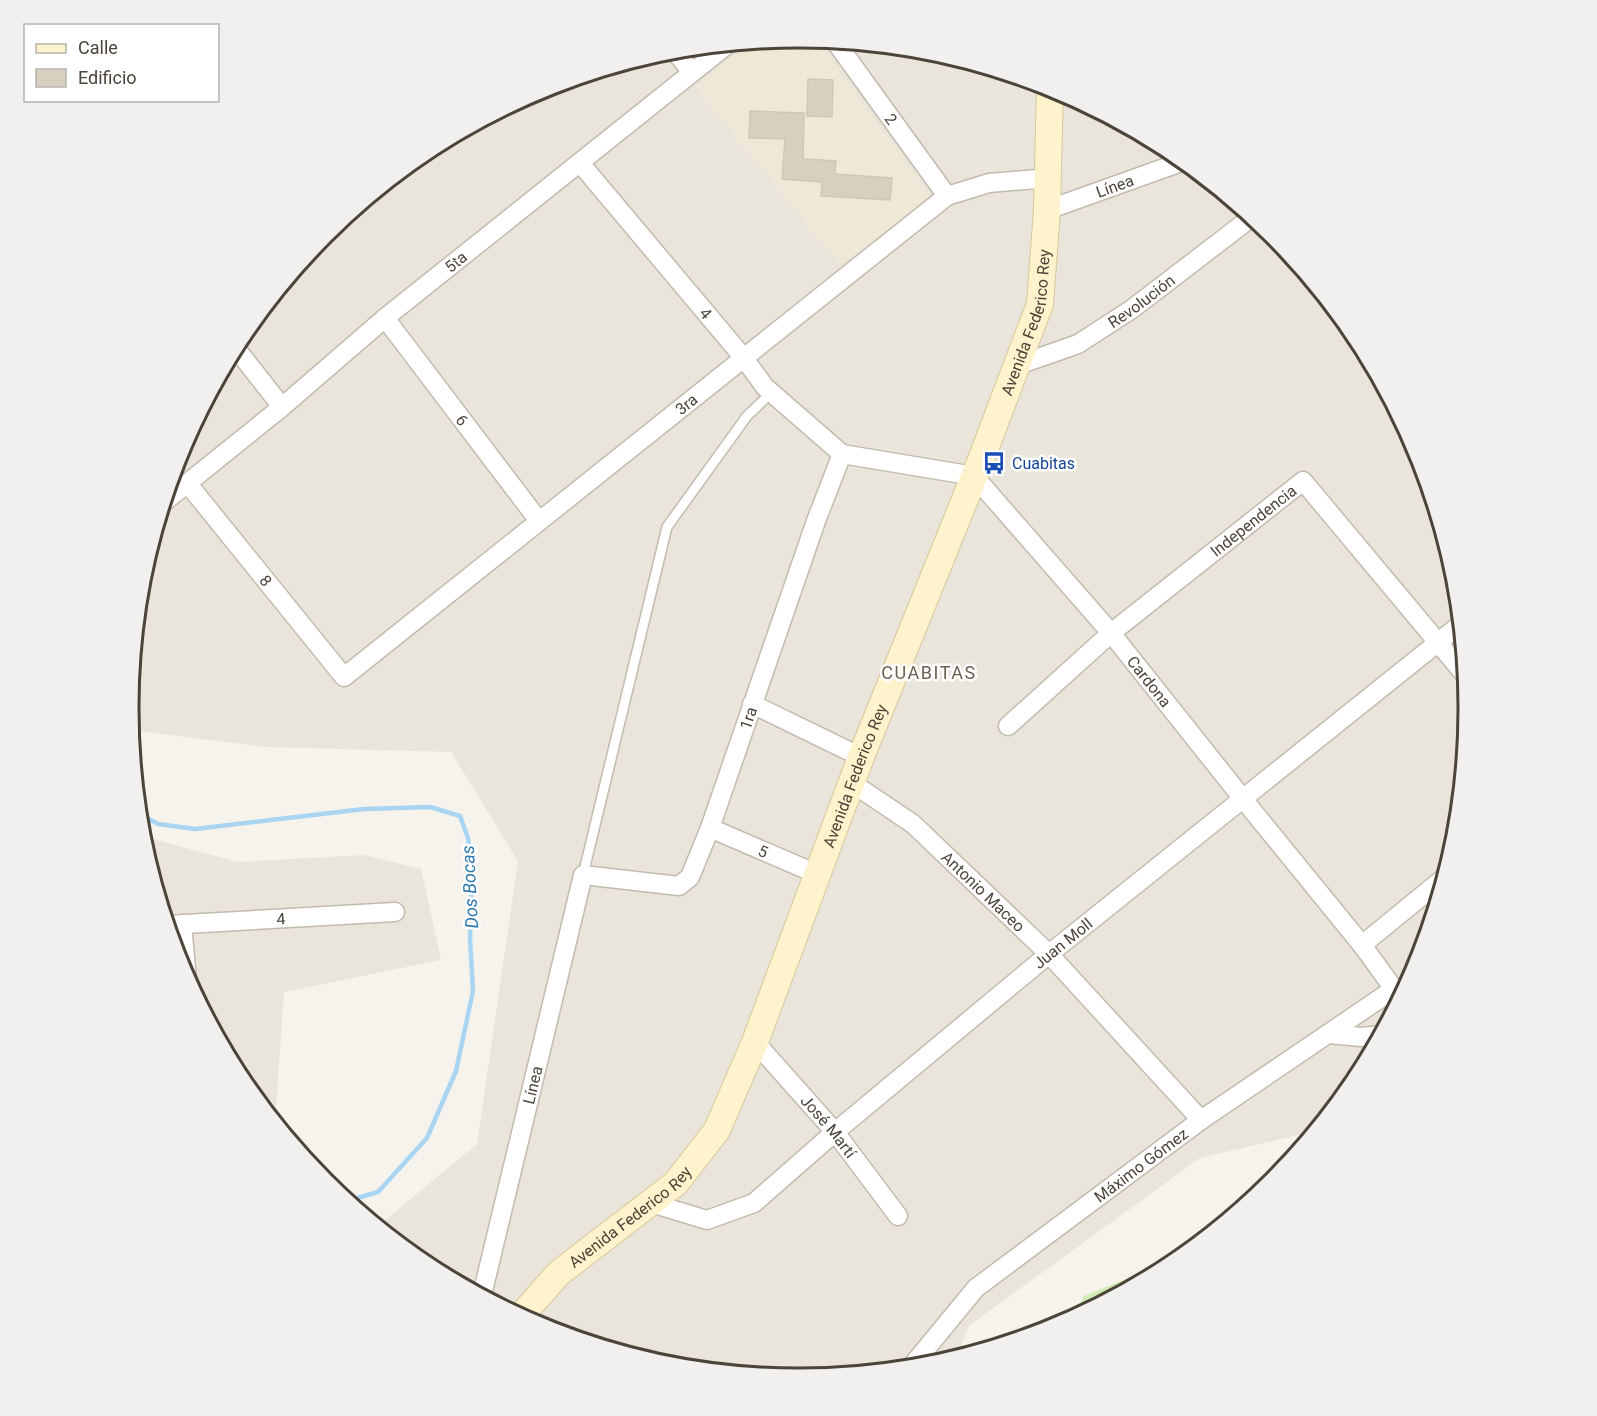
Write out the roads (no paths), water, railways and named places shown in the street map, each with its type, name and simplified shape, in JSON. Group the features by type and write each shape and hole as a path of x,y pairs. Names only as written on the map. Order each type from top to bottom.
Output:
{"main road":[{"name":"Avenida Federico Rey","path":"527,1309 559,1273 676,1184 717,1130 755,1042 861,757 1018,366 1040,304 1047,210 1050,98"}],"street":[{"name":"2","path":"841,49 947,196"},
{"name":"5ta","path":"175,494 282,407 385,318 716,54"},
{"path":"681,59 692,72"},
{"name":"4","path":"580,163 743,357 765,387 842,454"},
{"name":"Línea","path":"1047,210 1173,165"},
{"name":"3ra","path":"344,677 947,196 989,183 1048,177"},
{"name":"Revolución","path":"1018,366 1078,344 1132,309 1245,222"},
{"name":"6","path":"385,318 539,521"},
{"path":"242,355 282,407"},
{"path":"842,454 974,476"},
{"name":"1ra","path":"583,876 679,886 690,877 710,828 812,531 842,454"},
{"name":"Cardona","path":"974,476 1111,633 1395,988"},
{"name":"Independencia","path":"1008,726 1111,633 1303,480 1457,665"},
{"name":"8","path":"188,484 344,677"},
{"name":"Juan Moll","path":"651,1203 707,1220 754,1203 835,1132 1049,954 1454,630"},
{"path":"752,705 861,757"},
{"name":"Antonio Maceo","path":"852,783 912,824 1049,954 1201,1120"},
{"name":"5","path":"710,828 817,874"},
{"name":"Línea","path":"484,1288 583,876"},
{"path":"1362,945 1434,885"},
{"name":"4","path":"176,925 394,912"},
{"name":"Máximo Gómez","path":"920,1356 976,1288 1201,1120 1328,1034 1392,996"},
{"path":"1328,1034 1371,1036"},
{"name":"José Martí","path":"755,1042 835,1132 898,1216"}],"lane":[{"path":"583,876 667,526 747,416 772,392"}],"waterway":[{"name":"Dos Bocas","path":"148,818 158,824 195,829 364,809 430,807 460,816 468,838 472,875 470,939 473,991 456,1071 427,1138 378,1192 357,1198"}],"place":[{"name":"Cuabitas","path":"994,463"}],"district":[{"name":"CUABITAS","path":"929,673"}]}
